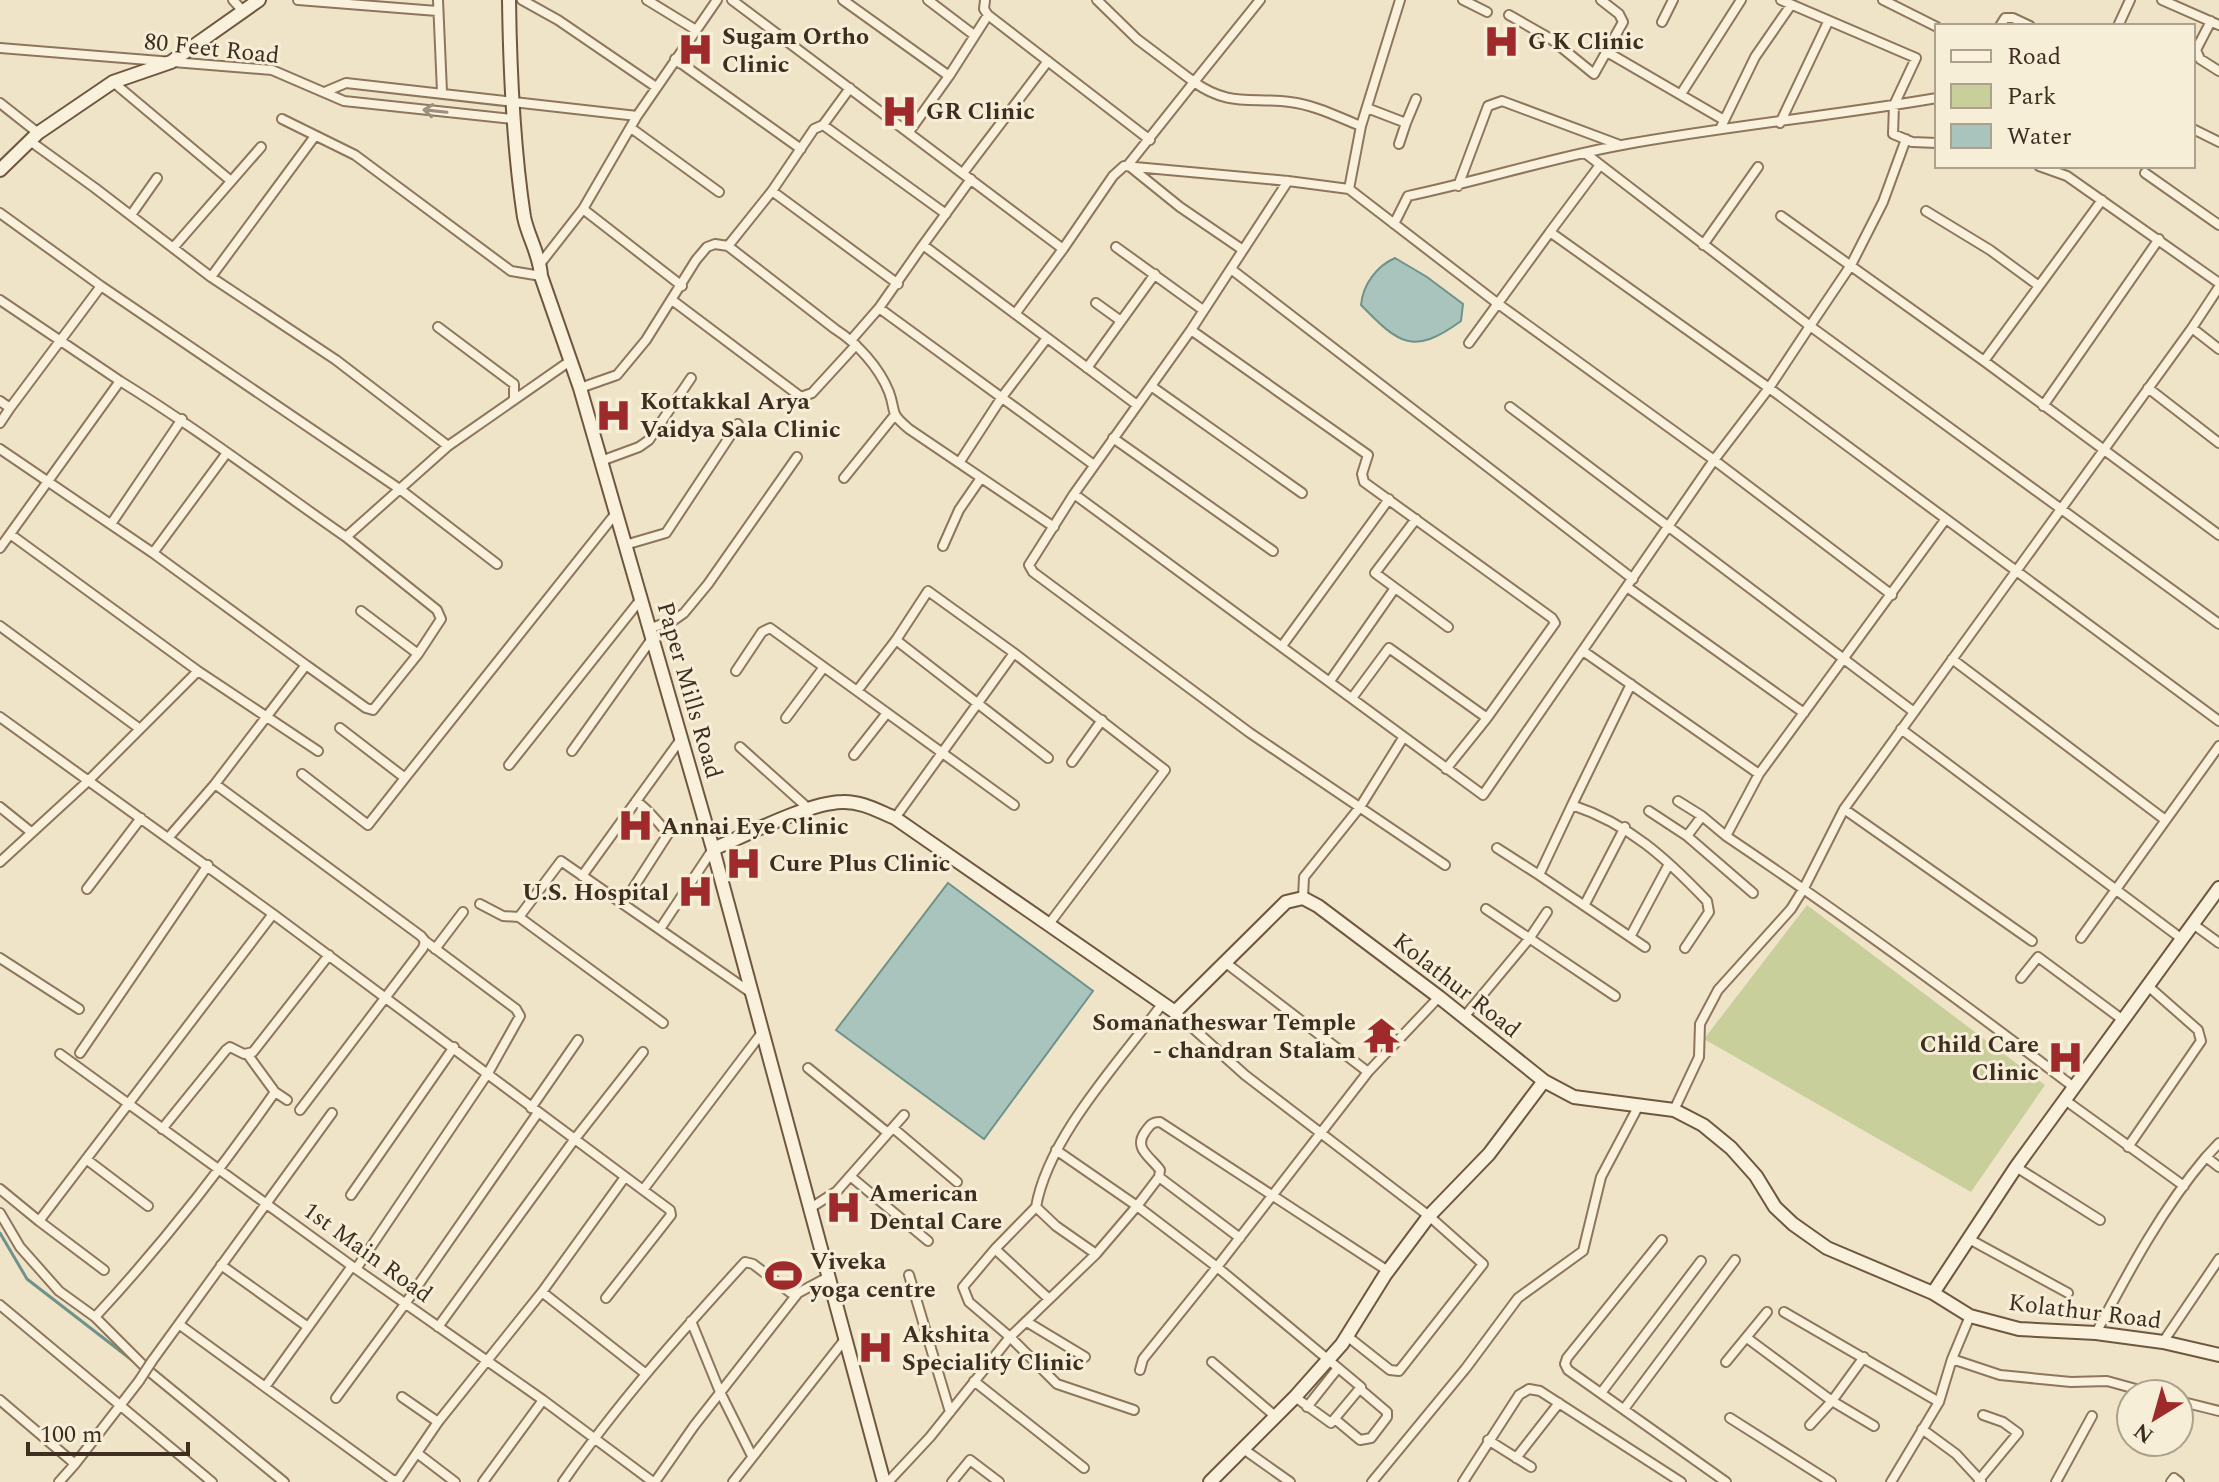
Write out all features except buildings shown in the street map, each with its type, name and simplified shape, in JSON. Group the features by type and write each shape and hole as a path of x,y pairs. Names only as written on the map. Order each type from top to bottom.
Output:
{"main road":[{"path":"0,170 34,137 113,82 171,62 237,5 259,0"},
{"name":"Paper Mills Road","path":"509,0 511,101 525,221 580,388 713,849 761,1034 886,1482"},
{"path":"713,849 809,809 841,801 862,804 895,818 1175,1012 1286,902 1303,898"},
{"path":"1933,1293 2016,1167 2219,888"},
{"name":"Kolathur Road","path":"1303,898 1439,997 1544,1081 1574,1097 1674,1110 1703,1125 1731,1148 1756,1176 1775,1207 1827,1248 1933,1293 1970,1316 2019,1329 2096,1333 2163,1342 2219,1355"},
{"path":"1210,1482 1311,1378 1333,1364 1388,1271 1429,1216 1489,1154 1544,1081"}],"street":[{"path":"298,0 437,11"},
{"path":"438,0 442,92"},
{"path":"522,0 558,20 656,87"},
{"path":"647,0 696,30"},
{"path":"282,119 355,155 511,271 541,270 583,209 637,116 717,0"},
{"path":"732,0 1063,249"},
{"path":"843,0 949,76"},
{"path":"928,0 974,35"},
{"path":"985,0 984,9 988,15 1150,140"},
{"path":"1097,0 1137,39 1217,97 1311,106 1361,126"},
{"path":"1015,314 1113,176 1128,165 1150,140 1260,0"},
{"path":"1349,189 1361,126 1400,0"},
{"path":"1463,0 1487,12"},
{"path":"1509,15 1551,39 1594,74 1623,22 1619,14 1601,0"},
{"path":"1662,22 1673,0"},
{"path":"1681,94 1741,0"},
{"path":"1781,0 1916,58 1894,105 1893,134 1935,143"},
{"path":"1883,0 1900,4 1935,26"},
{"path":"2119,24 2130,0"},
{"path":"2162,0 2215,23 2196,50 2200,59 2219,71"},
{"path":"1720,129 1755,57 1791,5"},
{"path":"909,132 988,15"},
{"path":"2001,24 2005,18 2026,24"},
{"path":"1780,123 1828,22"},
{"name":"80 Feet Road","path":"0,48 272,70 327,91 344,101 513,119"},
{"path":"1607,52 1724,120"},
{"path":"675,59 801,149"},
{"path":"672,300 801,397 812,393 898,284 946,214 967,176 1048,61"},
{"path":"113,82 231,181"},
{"path":"327,91 346,83 637,116"},
{"path":"728,246 772,191 814,129 823,125 850,88"},
{"path":"1394,224 1408,196 1585,153 1720,129 1780,123 1935,98"},
{"path":"1399,144 1416,99"},
{"path":"1458,186 1488,106 1495,102 1502,101 1621,145"},
{"path":"0,103 34,137 173,248 336,360 448,446"},
{"path":"1367,108 1406,123"},
{"path":"823,125 946,214"},
{"path":"631,128 719,192"},
{"path":"2195,130 2219,142"},
{"path":"211,277 315,136"},
{"path":"1074,494 1483,795 1714,460 1769,388 1851,265 1883,202 1906,139"},
{"path":"173,248 261,147"},
{"path":"1585,153 1810,326 2219,624"},
{"path":"1128,165 1349,189 1497,303 1714,460 1892,595"},
{"path":"1128,165 1180,207 1243,250"},
{"path":"1469,343 1600,165"},
{"path":"1703,245 1758,167"},
{"path":"1674,1110 1699,1057 1700,1024 1718,990 1791,909 1844,809 2192,328 2219,285 2159,239 2067,176 2045,168"},
{"path":"2145,173 2219,225"},
{"path":"131,215 157,178"},
{"path":"1288,181 1191,330 1074,494 1029,565 1033,572 1250,733 1445,865"},
{"path":"772,191 898,284"},
{"path":"1984,361 2102,200"},
{"path":"583,209 682,286"},
{"path":"1926,211 1990,250 2039,286"},
{"path":"0,213 101,286 401,490 497,564"},
{"path":"1781,216 2219,535"},
{"path":"1550,232 1769,388 2219,721"},
{"path":"2043,406 2159,239"},
{"path":"580,388 617,375 646,340 707,247 715,244 728,246 854,342 888,391 894,416 930,445 1054,527"},
{"path":"923,245 1137,405"},
{"path":"1116,247 1203,310"},
{"path":"1231,269 1630,583 1804,713"},
{"path":"1087,368 1155,274"},
{"path":"0,423 101,286"},
{"path":"0,300 182,419 226,454 346,537 437,610 441,619 439,626 373,710 153,553 0,449"},
{"path":"1096,303 1121,321"},
{"path":"879,308 1094,465"},
{"path":"438,327 514,384 514,400"},
{"path":"2192,328 2219,349"},
{"path":"1191,330 1368,455 1362,474 1364,482 1555,623 1446,769"},
{"path":"959,463 1002,397 1047,338"},
{"path":"346,537 448,446 570,361"},
{"path":"601,461 639,447 649,440 691,378"},
{"path":"0,548 120,381"},
{"path":"1151,386 1302,493"},
{"path":"2148,388 2219,443"},
{"path":"0,401 10,408"},
{"path":"1510,407 1914,712"},
{"path":"844,478 894,416"},
{"path":"111,524 182,419"},
{"path":"625,545 666,533 738,424"},
{"path":"1113,438 1273,551"},
{"path":"153,553 226,454"},
{"path":"572,751 649,634 684,613 708,584 797,457"},
{"path":"943,546 959,510 981,478"},
{"path":"1282,646 1389,499"},
{"path":"302,774 367,825 616,513"},
{"path":"1416,519 1375,573 1448,627"},
{"path":"1726,836 1759,774 1945,520"},
{"path":"10,534 198,671 318,751"},
{"path":"1330,681 1395,588"},
{"path":"857,691 928,591 1165,770 1049,924"},
{"path":"509,765 641,599"},
{"path":"361,611 418,654"},
{"path":"0,626 140,729"},
{"path":"736,671 766,628 775,630 1014,805"},
{"path":"896,640 1048,758"},
{"path":"1352,698 1389,648 1487,718"},
{"path":"1583,651 1759,774"},
{"path":"895,818 1014,653"},
{"path":"1952,659 2164,819"},
{"path":"169,837 215,784 306,665"},
{"path":"786,718 824,667"},
{"path":"0,862 87,782 198,671"},
{"path":"1539,875 1631,684"},
{"path":"854,755 887,713"},
{"path":"0,717 87,782 208,865 670,1210 671,1216 606,1298"},
{"path":"1072,762 1102,720"},
{"path":"340,728 405,778"},
{"path":"1901,729 2182,939"},
{"path":"1303,898 1304,877 1360,807 1403,738"},
{"path":"582,876 681,739"},
{"path":"2081,938 2219,746"},
{"path":"740,747 809,809"},
{"path":"215,784 421,936 516,1009 520,1016 488,1073 354,1268 265,1387"},
{"path":"623,904 668,834 648,809 636,801"},
{"path":"1678,801 1947,991 2075,1088"},
{"path":"1572,805 1625,827 1669,864 1709,905 1708,915 1685,948"},
{"path":"0,807 31,832"},
{"path":"1844,809 2032,941"},
{"path":"1649,811 1687,836 1753,893"},
{"path":"1687,836 1702,816"},
{"path":"87,889 141,818"},
{"path":"1585,904 1625,827"},
{"path":"1497,848 1645,947"},
{"path":"660,929 713,849"},
{"path":"519,917 561,861 750,992"},
{"path":"1630,937 1669,864"},
{"path":"80,1053 208,865"},
{"path":"480,904 503,916 519,917 663,1023"},
{"path":"1486,909 1615,996"},
{"path":"435,949 463,912"},
{"path":"1464,1017 1529,939 1547,912"},
{"path":"39,1221 273,914"},
{"path":"2193,924 2219,943"},
{"path":"300,1110 423,948 425,941"},
{"path":"248,1055 329,955"},
{"path":"2021,978 2038,957 2123,1020"},
{"path":"0,958 79,1009"},
{"path":"1226,963 1368,1072"},
{"path":"2128,1147 2201,1041 2198,1030 2148,986"},
{"path":"1140,1370 1143,1359 1368,1072 1439,997"},
{"path":"1134,1410 1062,1387 969,1302 963,1287 1036,1207 1039,1189 1056,1150 1083,1108 1163,1003"},
{"path":"1175,1012 1245,1075 1429,1216 1483,1264 1399,1371 1390,1370 1347,1336"},
{"path":"643,1190 761,1034"},
{"path":"336,1398 405,1304 578,1040"},
{"path":"351,1195 454,1047"},
{"path":"162,1129 226,1050 233,1048 248,1055 275,1092 287,1100"},
{"path":"438,1327 574,1140 643,1052"},
{"name":"1st Main Road","path":"60,1054 354,1268 594,1437 640,1478 654,1482"},
{"path":"808,1068 957,1182"},
{"path":"95,1317 165,1240 221,1170 275,1092"},
{"path":"2065,1100 2184,1186"},
{"path":"1372,1482 1466,1368 1518,1298 1583,1251 1601,1177 1639,1105"},
{"path":"59,1482 120,1408 332,1113"},
{"path":"809,1209 826,1201 904,1115"},
{"path":"886,1482 950,1412 1010,1337 1096,1254 1159,1177 1160,1170 1140,1147 1141,1138 1155,1121 1203,1148 1388,1271"},
{"path":"2096,1333 2137,1256 2184,1186 2219,1143"},
{"path":"1056,1150 1217,1267 1359,1384 1360,1389 1387,1412 1387,1417 1371,1438 1360,1440 1336,1420"},
{"path":"2206,1157 2219,1167"},
{"path":"86,1159 148,1206"},
{"path":"2016,1167 2100,1220"},
{"path":"850,1176 928,1241"},
{"path":"180,1325 390,1479 399,1479 438,1422 542,1292 625,1177"},
{"path":"1159,1177 1240,1238"},
{"path":"0,1189 104,1270"},
{"path":"1036,1207 1056,1226 1096,1254"},
{"path":"0,1213 20,1247 59,1291 95,1317 150,1372 284,1482"},
{"path":"1969,1239 2068,1293"},
{"path":"1662,1240 1565,1364 1568,1370 1726,1482"},
{"path":"995,1249 1049,1299"},
{"path":"2163,1342 2219,1259"},
{"path":"1624,1409 1735,1260"},
{"path":"1601,1393 1701,1261"},
{"path":"563,1482 594,1437 646,1374 745,1262 753,1264 791,1293 798,1293"},
{"path":"221,1265 308,1327"},
{"path":"909,1275 950,1412"},
{"path":"654,1482 798,1293 828,1277"},
{"path":"542,1292 646,1374"},
{"path":"0,1305 212,1482"},
{"path":"1726,1362 1767,1312"},
{"path":"1784,1312 1939,1402"},
{"path":"1891,1482 1939,1402 1970,1316"},
{"path":"691,1321 720,1392 752,1456"},
{"path":"1027,1322 1085,1357"},
{"path":"733,1482 846,1338"},
{"path":"1747,1338 1832,1401 1874,1426"},
{"path":"1810,1425 1864,1357"},
{"path":"1952,1359 2000,1375 2115,1383"},
{"path":"1212,1362 1275,1416"},
{"path":"1307,1407 1325,1389 1333,1364"},
{"path":"1311,1378 1325,1389"},
{"path":"974,1381 1084,1468"},
{"path":"1295,1397 1331,1423 1360,1389"},
{"path":"1463,1482 1519,1395 1529,1389 1540,1391 1681,1482"},
{"path":"402,1397 438,1422"},
{"path":"0,1400 75,1464"},
{"path":"483,1482 543,1400"},
{"path":"1516,1458 1559,1403"},
{"path":"2195,1405 2219,1411"},
{"path":"1922,1429 1956,1454 1981,1481 2018,1433 2003,1422 1983,1415"},
{"path":"2056,1482 2092,1416"},
{"path":"1730,1418 1831,1482"},
{"path":"1488,1440 1531,1467"},
{"path":"1242,1448 1290,1482"},
{"path":"417,1453 455,1482"},
{"path":"952,1482 970,1460 999,1482"},
{"path":"2171,1482 2174,1478 2179,1482"}],"green space":[{"path":"1807,905 2045,1085 1971,1192 1704,1039"}],"water":[{"path":"1395,258 1463,304 1461,321 1430,339 1418,342 1397,336 1374,318 1361,305 1365,290 1377,271"},
{"path":"948,883 1093,991 984,1139 836,1030"}],"waterway":[{"path":"0,1233 27,1279 137,1364"}],"place":[{"name":"G K Clinic","path":"1502,41"},
{"name":"Sugam Ortho Clinic","path":"696,50"},
{"name":"GR Clinic","path":"900,111"},
{"name":"Kottakkal Arya Vaidya Sala Clinic","path":"614,415"},
{"name":"Annai Eye Clinic","path":"635,826"},
{"name":"Cure Plus Clinic","path":"743,863"},
{"name":"U.S. Hospital","path":"695,892"},
{"name":"Somanatheswar Temple - chandran Stalam","path":"1382,1036"},
{"name":"Child Care Clinic","path":"2065,1058"},
{"name":"American Dental Care","path":"843,1207"},
{"name":"Viveka yoga centre","path":"784,1275"},
{"name":"Akshita Speciality Clinic","path":"876,1348"}]}
